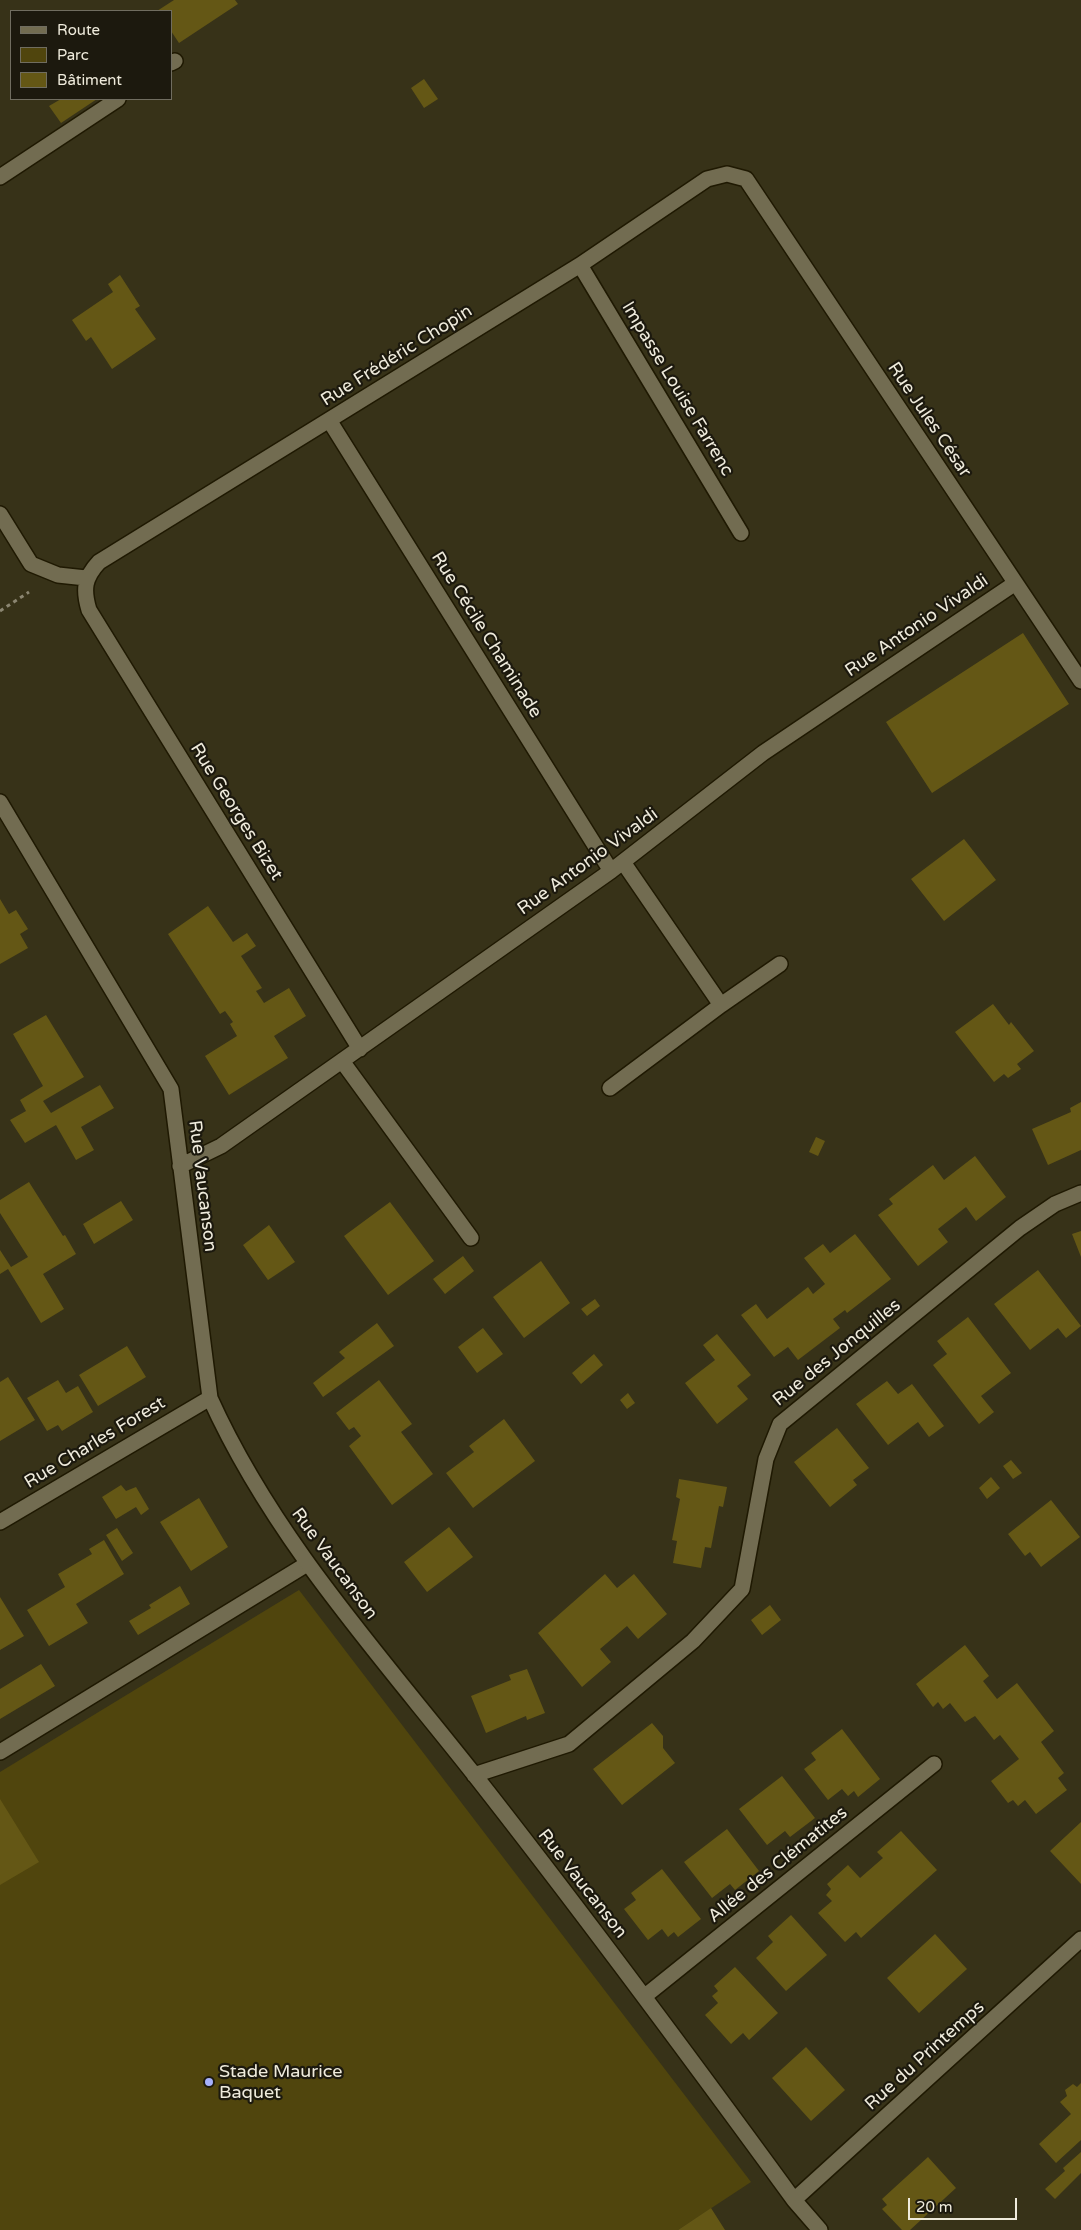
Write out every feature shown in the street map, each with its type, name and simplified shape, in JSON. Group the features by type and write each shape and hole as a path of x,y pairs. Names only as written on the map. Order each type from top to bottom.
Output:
{"street":[{"path":"0,177 116,100"},
{"name":"Rue Frédéric Chopin","path":"85,585 98,562 580,265 707,179 727,174 746,179"},
{"name":"Rue Jules César","path":"746,179 1014,584 1081,681"},
{"name":"Impasse Louise Farrenc","path":"580,265 741,533"},
{"name":"Rue Cécile Chaminade","path":"329,420 617,867 721,1006"},
{"path":"0,514 30,564 85,585"},
{"name":"Rue Antonio Vivaldi","path":"180,1166 221,1146 360,1049 617,867 763,753 1014,584"},
{"name":"Rue Georges Bizet","path":"85,585 89,610 360,1049"},
{"name":"Rue Vaucanson","path":"0,802 171,1089 210,1398 226,1433 294,1546 307,1564 474,1775 645,1996 794,2200 820,2230"},
{"path":"610,1088 780,964"},
{"path":"342,1061 471,1238"},
{"name":"Rue des Jonquilles","path":"474,1775 569,1744 693,1641 742,1589 766,1459 780,1424 1020,1228 1055,1204 1081,1193"},
{"name":"Rue Charles Forest","path":"0,1522 210,1398"},
{"path":"0,1752 307,1564"},
{"name":"Allée des Clématites","path":"645,1996 934,1764"},
{"name":"Rue du Printemps","path":"794,2200 1081,1939"}],"green space":[{"path":"299,1590 751,2182 678,2230 0,2230 0,1772"}],"building":[{"path":"174,0 235,0 238,4 179,43 172,32 172,10 159,10"},
{"path":"424,79 438,99 424,108 411,88"},
{"path":"59,100 96,100 61,123 49,106"},
{"path":"120,275 140,306 135,309 156,339 112,369 91,337 86,341 72,320 113,292 108,284"},
{"path":"1023,633 1069,704 932,793 886,722"},
{"path":"964,839 996,880 944,921 911,879"},
{"path":"0,899 9,914 16,910 28,929 20,934 28,948 0,964"},
{"path":"208,906 233,942 247,933 256,946 241,956 262,988 256,991 264,1003 289,988 306,1016 274,1036 288,1058 229,1095 205,1056 237,1036 230,1024 233,1022 225,1011 220,1014 168,934"},
{"path":"993,1004 1009,1025 1011,1022 1034,1051 1017,1064 1021,1069 1008,1078 1004,1074 994,1082 955,1032"},
{"path":"46,1015 84,1077 43,1101 51,1113 100,1085 114,1108 81,1127 94,1150 76,1160 56,1125 25,1143 10,1120 26,1111 20,1100 43,1086 13,1034"},
{"path":"1081,1102 1081,1150 1048,1165 1032,1129 1071,1112 1070,1108"},
{"path":"816,1137 825,1141 818,1156 809,1152"},
{"path":"975,1156 1006,1197 976,1221 966,1207 938,1229 948,1242 918,1266 878,1215 893,1204 889,1199 933,1165 944,1180"},
{"path":"29,1182 76,1254 43,1274 64,1309 41,1323 8,1269 0,1274 0,1250 11,1267 28,1257 0,1213 0,1200"},
{"path":"121,1201 133,1220 94,1244 83,1224"},
{"path":"390,1202 434,1261 388,1295 344,1236"},
{"path":"269,1225 295,1262 268,1280 243,1245"},
{"path":"1081,1231 1081,1257 1072,1234"},
{"path":"855,1234 891,1279 847,1313 845,1310 833,1319 840,1328 798,1360 788,1347 774,1357 741,1315 756,1304 767,1319 808,1287 813,1294 825,1284 804,1258 823,1244 830,1253"},
{"path":"463,1256 474,1271 445,1294 433,1279"},
{"path":"541,1261 570,1303 524,1338 493,1297"},
{"path":"1038,1270 1081,1326 1066,1338 1058,1328 1030,1350 994,1304"},
{"path":"595,1299 600,1306 587,1316 581,1309"},
{"path":"968,1317 1011,1373 981,1396 994,1412 979,1424 933,1365 947,1354 937,1341"},
{"path":"377,1323 394,1346 323,1397 313,1383 345,1358 339,1352"},
{"path":"483,1328 503,1354 477,1373 458,1347"},
{"path":"717,1334 751,1375 737,1386 748,1399 717,1424 685,1383 715,1360 703,1345"},
{"path":"127,1346 146,1377 98,1406 79,1375"},
{"path":"594,1354 603,1365 581,1384 572,1373"},
{"path":"8,1377 35,1420 0,1441 0,1382"},
{"path":"58,1380 66,1393 78,1386 93,1412 62,1431 58,1425 47,1431 27,1398"},
{"path":"379,1380 412,1424 401,1432 433,1474 392,1505 349,1446 361,1436 354,1427 349,1430 336,1413"},
{"path":"887,1381 898,1394 912,1384 944,1426 929,1437 918,1422 888,1445 856,1404"},
{"path":"628,1393 635,1403 627,1409 620,1400"},
{"path":"504,1419 535,1461 473,1508 446,1473 474,1452 469,1446"},
{"path":"837,1428 869,1468 853,1480 857,1485 830,1507 794,1462"},
{"path":"1011,1460 1022,1473 1013,1479 1003,1466"},
{"path":"991,1477 1000,1488 987,1499 979,1488"},
{"path":"679,1479 727,1487 723,1507 719,1506 711,1548 705,1547 701,1568 673,1563 677,1541 672,1540 680,1499 676,1497"},
{"path":"121,1485 126,1491 136,1487 149,1509 141,1515 136,1507 116,1519 102,1497"},
{"path":"199,1498 228,1547 191,1571 160,1522"},
{"path":"1051,1500 1080,1537 1041,1567 1030,1552 1025,1556 1008,1534"},
{"path":"449,1527 473,1557 427,1592 404,1562"},
{"path":"117,1528 133,1553 122,1561 106,1535"},
{"path":"104,1540 124,1574 76,1604 88,1623 49,1646 27,1610 65,1587 58,1574 92,1554 89,1549"},
{"path":"605,1574 617,1588 634,1574 667,1614 638,1639 627,1626 600,1649 611,1662 582,1687 538,1633"},
{"path":"180,1586 190,1604 138,1635 129,1621 151,1608 149,1605"},
{"path":"0,1597 24,1636 0,1650"},
{"path":"770,1605 781,1620 762,1635 751,1620"},
{"path":"965,1645 989,1676 983,1681 997,1699 1017,1683 1054,1731 1041,1742 1064,1773 1058,1778 1067,1790 1036,1814 1025,1800 1018,1806 1013,1800 1008,1803 991,1781 1019,1759 1000,1735 994,1740 975,1716 965,1722 950,1703 943,1709 938,1702 933,1707 916,1684"},
{"path":"41,1664 55,1686 0,1719 0,1689"},
{"path":"527,1669 545,1713 527,1720 526,1716 486,1733 471,1696 511,1680 509,1675"},
{"path":"652,1723 663,1736 663,1748 675,1763 622,1805 593,1769"},
{"path":"842,1729 880,1779 858,1797 854,1791 848,1796 842,1789 828,1800 804,1769 816,1760 811,1753"},
{"path":"782,1776 815,1818 790,1837 785,1831 767,1845 739,1809"},
{"path":"0,1799 39,1862 0,1885"},
{"path":"1081,1822 1081,1884 1050,1851"},
{"path":"727,1829 759,1871 735,1890 730,1884 712,1898 684,1862"},
{"path":"901,1831 937,1870 861,1938 856,1932 845,1942 818,1913 832,1901 826,1895 831,1889 827,1884 848,1865 860,1878 883,1858 877,1852"},
{"path":"662,1869 701,1919 678,1937 674,1932 668,1937 662,1929 648,1940 624,1909 636,1900 631,1893"},
{"path":"791,1915 827,1955 786,1991 756,1958 773,1942 768,1936"},
{"path":"935,1934 967,1969 919,2013 887,1978"},
{"path":"735,1967 778,2013 749,2040 743,2033 731,2044 705,2015 718,2003 712,1996 718,1991 714,1986"},
{"path":"806,2047 845,2090 811,2121 772,2078"},
{"path":"1081,2083 1081,2140 1056,2163 1039,2144 1071,2114 1060,2102 1067,2096 1065,2090 1073,2084 1077,2087"},
{"path":"1081,2152 1081,2173 1055,2199 1045,2189 1065,2171 1063,2168"},
{"path":"928,2157 956,2188 910,2230 902,2230 882,2209 887,2205 882,2199"},
{"path":"711,2208 725,2230 678,2230"}],"place":[{"name":"Stade Maurice Baquet","path":"209,2082"}]}
